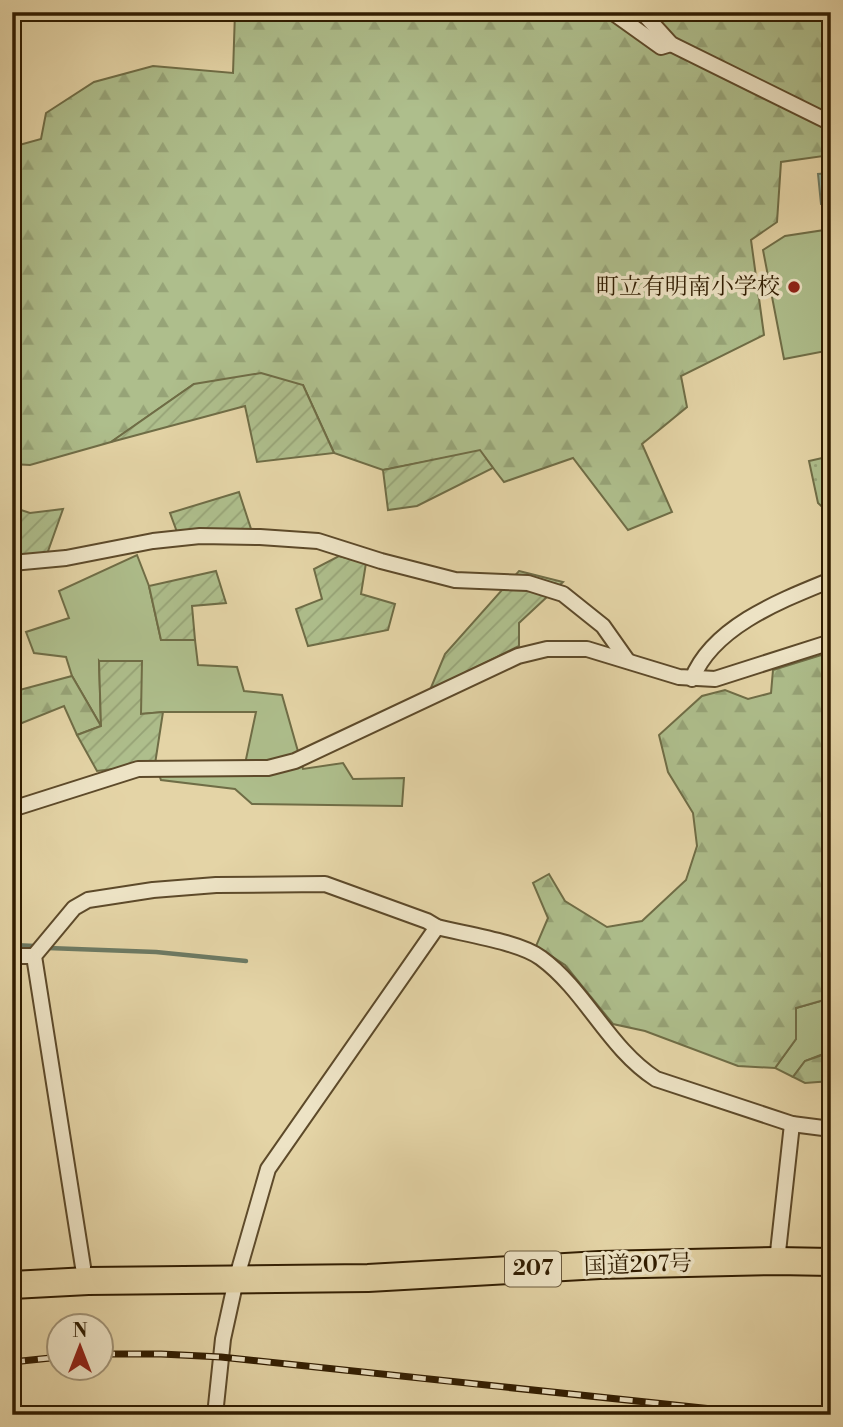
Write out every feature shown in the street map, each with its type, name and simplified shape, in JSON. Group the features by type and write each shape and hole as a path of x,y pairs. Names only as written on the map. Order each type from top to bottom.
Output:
{"highway":[{"name":"国道207号","path":"12,1285 88,1281 368,1278 600,1265 831,1262"},
{"name":"国道207号","path":"12,1272 83,1267 236,1280"}],"street":[{"path":"612,12 661,47 671,44"},
{"path":"642,12 671,44 831,123"},
{"path":"12,564 200,536 318,541 455,580 528,583 564,594 603,626 627,660"},
{"path":"692,679 697,665 730,631 752,615 831,580"},
{"path":"12,809 138,769 268,768 295,761 519,656 547,649 587,649 679,677 715,679 831,642"},
{"path":"83,1267 34,956 74,908 88,900 153,890 204,886 325,884 437,927 521,948 539,956 562,976 637,1066 656,1079 792,1124 831,1129"},
{"path":"215,1415 223,1339 236,1280 268,1169 437,927"},
{"path":"12,956 34,956"},
{"path":"777,1261 792,1124"}],"green space":[{"path":"235,12 831,12 831,155 781,162 777,222 751,240 764,335 681,376 687,407 642,444 672,512 628,530 573,458 504,482 480,451 383,470 334,453 303,385 194,384 111,442 30,465 12,464 12,147 41,139 46,113 94,82 153,66 233,73"},
{"path":"831,229 831,350 784,359 763,250 785,236"},
{"path":"261,373 303,385 334,453 257,462 245,406 111,442 194,384"},
{"path":"480,450 493,468 417,506 388,510 383,470"},
{"path":"831,456 831,515 818,503 809,461"},
{"path":"239,492 252,532 177,532 170,513"},
{"path":"12,507 30,513 63,509 47,554 12,558"},
{"path":"137,555 149,586 161,640 195,640 198,665 237,667 244,691 282,695 303,769 343,763 353,779 404,778 402,806 252,804 235,789 161,780 155,764 245,764 256,712 141,714 99,661 101,726 72,676 66,657 34,653 26,632 69,618 59,591"},
{"path":"339,556 366,563 361,594 395,604 388,630 308,646 296,609 322,599 314,569"},
{"path":"216,571 226,603 192,606 195,640 161,640 149,586"},
{"path":"519,571 563,582 519,623 519,646 430,690 445,654"},
{"path":"831,652 831,998 796,1008 796,1039 775,1068 738,1066 645,1031 613,1024 565,965 536,946 548,918 533,883 549,874 565,901 607,927 642,921 686,880 697,846 693,813 668,772 659,735 702,696 725,690 748,699 771,693 773,670"},
{"path":"99,661 142,661 141,714 163,712 155,764 97,771 77,735 101,726"},
{"path":"72,676 101,726 77,735 64,706 12,727 12,692"},
{"path":"831,998 831,1051 805,1061 793,1077 775,1068 796,1039 796,1008"},
{"path":"831,1052 831,1081 805,1083 793,1077 805,1061"}],"water":[{"path":"831,173 831,203 821,204 818,174"}],"waterway":[{"path":"12,945 35,946"},
{"path":"48,948 156,952 246,961"}],"railway":[{"path":"116,1354 221,1357 769,1415"},
{"path":"12,1362 46,1358"}],"place":[{"name":"町立有明南小学校","path":"794,287"}]}
